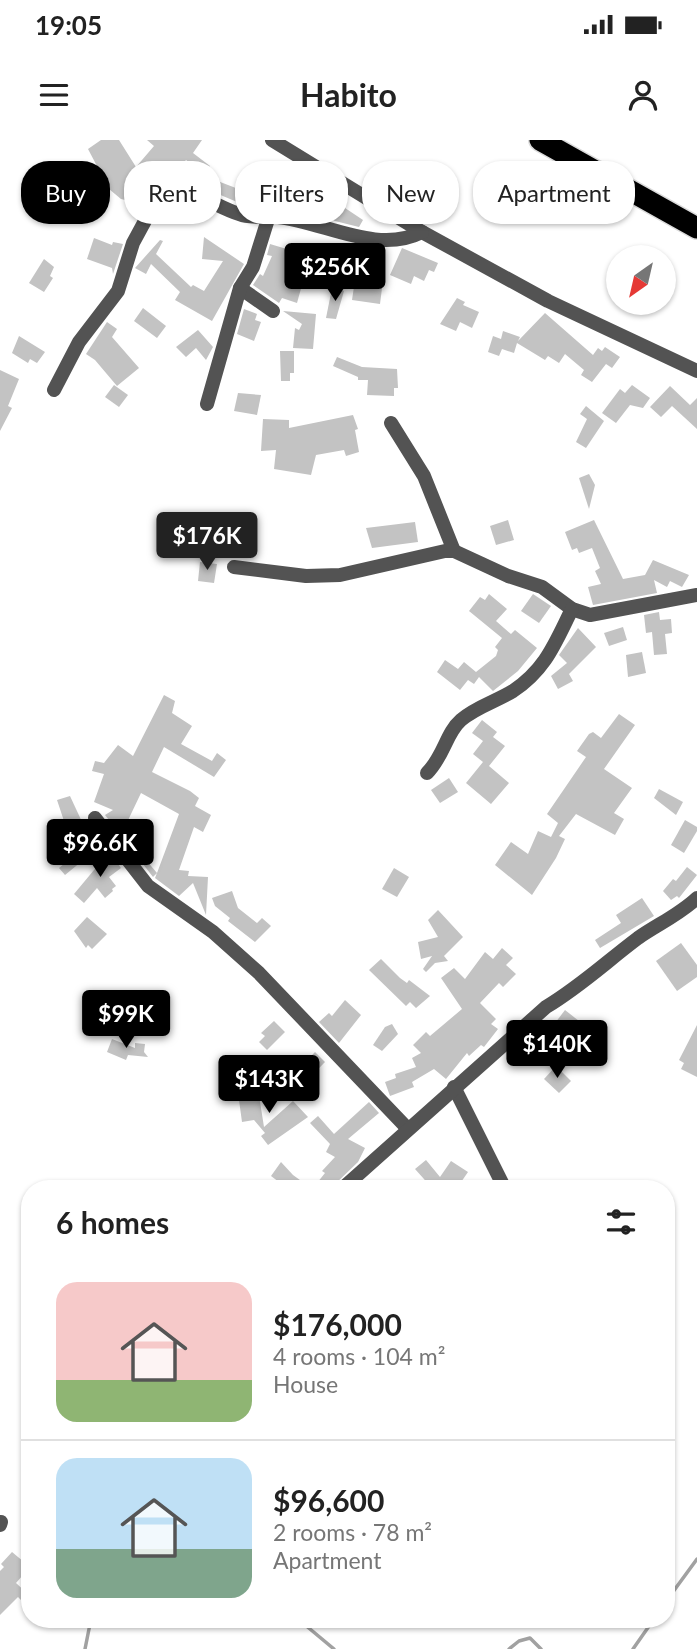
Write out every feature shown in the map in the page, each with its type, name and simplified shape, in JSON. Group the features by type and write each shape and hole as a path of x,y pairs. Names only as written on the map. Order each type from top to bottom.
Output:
{"highway":[{"path":"540,140 697,228"}],"street":[{"path":"272,140 422,232 548,301 697,371"},
{"path":"54,390 79,342 118,292 133,243 153,210 190,191 235,211"},
{"path":"207,404 240,288 253,268 267,224"},
{"path":"302,224 355,237 396,240 422,232"},
{"path":"240,288 273,311"},
{"path":"391,423 424,475 454,551"},
{"path":"234,567 306,576 340,575 386,563 454,551 508,576 542,586 572,609 590,615 604,615 697,595"},
{"path":"427,773 440,760 453,729 462,719 514,690 548,660 572,609"},
{"path":"95,818 148,886 213,932 259,973 407,1128"},
{"path":"352,1180 546,1007 583,984 639,937 678,915 697,898"},
{"path":"454,1087 500,1180"}],"building":[{"path":"101,140 119,140 132,161 124,161 124,200 110,190 110,161 94,161 88,149"},
{"path":"147,140 202,140 193,153 203,161 141,161 154,146"},
{"path":"221,182 235,188 235,201 221,195"},
{"path":"348,210 362,219 359,227 347,224"},
{"path":"204,237 244,264 212,321 175,300 180,292 151,264 146,274 135,268 160,240 163,241 156,254 191,287 193,285 204,291 223,261 202,259"},
{"path":"94,238 112,245 113,242 123,244 113,274 112,268 87,259"},
{"path":"270,244 310,256 297,303 282,298 279,303 253,285 260,274 263,276 272,256 267,255"},
{"path":"402,248 438,263 434,272 429,270 424,281 414,276 411,284 390,275"},
{"path":"44,259 54,267 50,276 53,278 44,292 29,283"},
{"path":"370,278 383,280 380,304 352,300 355,280 369,282"},
{"path":"332,288 344,291 336,319 326,318"},
{"path":"457,298 465,302 463,305 479,312 472,328 460,322 456,331 440,324"},
{"path":"143,308 166,326 157,338 134,321"},
{"path":"244,309 257,314 255,320 261,322 254,341 237,334"},
{"path":"283,311 316,314 313,349 293,348 295,328 299,330 302,324"},
{"path":"545,313 593,355 598,348 602,351 605,347 620,357 612,368 606,364 592,382 581,375 584,370 565,354 559,363 548,356 545,360 517,343 514,353 502,349 499,356 488,352 493,336 501,339 503,331 520,337 518,341"},
{"path":"107,322 117,329 112,337 139,368 117,386 95,360 86,354"},
{"path":"198,330 213,347 206,360 196,348 186,357 176,347"},
{"path":"19,336 45,352 37,363 30,359 28,363 12,353"},
{"path":"280,351 294,351 294,373 290,373 290,381 281,381"},
{"path":"337,357 362,367 397,369 398,388 394,388 394,396 367,395 368,380 358,380 358,377 333,366"},
{"path":"0,370 19,379 8,406 12,408 0,431"},
{"path":"114,385 128,395 119,407 105,397"},
{"path":"632,385 650,398 643,408 630,405 616,423 602,413 620,389 625,393"},
{"path":"670,386 690,405 697,398 697,429 672,406 661,417 650,407"},
{"path":"238,393 261,395 257,415 234,411"},
{"path":"586,406 604,421 586,448 576,442 587,419 580,414"},
{"path":"353,415 358,429 355,430 359,452 346,456 344,450 316,455 311,475 274,469 276,450 261,451 263,419 289,420 289,428"},
{"path":"589,474 595,485 589,509 579,478"},
{"path":"508,520 514,540 496,545 490,526"},
{"path":"594,520 623,579 645,575 653,560 689,575 682,587 670,581 667,587 654,580 657,593 593,605 588,587 601,584 595,571 600,568 592,548 579,553 577,548 572,550 565,532"},
{"path":"415,522 418,542 372,548 366,528"},
{"path":"200,562 217,564 214,583 198,581"},
{"path":"489,594 507,609 496,621 511,634 515,630 537,648 518,671 493,691 479,677 474,684 468,680 460,690 437,672 445,660 458,669 464,662 476,672 496,656 498,650 495,647 502,638 469,611 480,597 485,600"},
{"path":"533,594 551,606 539,623 521,611"},
{"path":"659,612 660,620 671,619 672,633 665,634 667,654 654,655 652,632 646,633 644,615"},
{"path":"623,627 627,640 609,646 604,633"},
{"path":"578,628 596,647 569,674 573,681 558,689 551,676 567,663 559,655"},
{"path":"642,652 646,673 628,677 626,655"},
{"path":"164,695 175,701 172,713 192,726 181,744 212,761 217,753 226,760 214,777 164,747 152,772 190,791 199,798 195,806 211,815 203,832 194,827 179,870 189,871 188,876 208,877 206,915 193,883 179,896 155,878 179,814 141,793 121,835 105,815 113,810 94,802 104,774 92,771 95,761 104,763 118,745 133,756"},
{"path":"619,714 635,725 604,769 632,788 614,813 624,819 615,835 576,814 559,836 565,839 532,895 495,865 511,842 528,854 538,831 551,837 558,823 547,814 586,757 577,751 589,734 593,732 601,738"},
{"path":"482,720 497,732 493,737 505,746 489,766 509,783 491,804 466,783 483,762 473,754 483,741 472,733"},
{"path":"449,778 458,792 440,803 431,790"},
{"path":"659,789 683,802 676,815 654,798"},
{"path":"70,796 83,824 67,830 57,800"},
{"path":"685,820 697,827 697,831 684,853 671,845"},
{"path":"124,834 157,873 153,877 122,837"},
{"path":"81,850 87,857 65,875 59,868"},
{"path":"109,852 121,868 109,877 116,886 105,898 97,888 84,903 74,894"},
{"path":"687,867 697,875 679,898 677,896 671,900 663,891 673,879 676,881"},
{"path":"394,868 409,877 397,897 382,889"},
{"path":"232,891 238,908 257,923 262,918 271,926 255,942 228,921 230,918 215,906 212,898"},
{"path":"642,898 654,916 600,948 595,940 621,923 616,915"},
{"path":"438,910 463,937 444,956 448,961 435,963 426,972 423,969 432,956 421,959 418,942 438,937 428,920"},
{"path":"87,917 107,934 92,949 88,945 86,948 74,931"},
{"path":"681,943 697,965 697,977 677,991 656,961"},
{"path":"502,948 513,958 506,965 516,974 503,987 499,983 480,1003 496,1019 491,1024 498,1029 484,1047 481,1045 469,1056 467,1053 446,1079 434,1069 412,1082 414,1087 390,1096 385,1082 396,1078 395,1074 416,1067 412,1058 421,1053 413,1045 426,1032 430,1036 462,1009 441,978 454,968 465,979 485,952 493,959"},
{"path":"381,959 400,978 407,983 409,980 430,996 416,1008 410,1002 406,1006 369,970"},
{"path":"345,1000 361,1015 339,1043 319,1022 329,1013 332,1016"},
{"path":"565,1010 579,1021 563,1042 549,1031"},
{"path":"274,1021 285,1032 267,1050 259,1042 265,1036 261,1033"},
{"path":"392,1024 398,1034 382,1051 373,1045 385,1027"},
{"path":"697,1025 697,1077 681,1069 684,1063 679,1060"},
{"path":"112,1039 135,1048 135,1043 145,1044 144,1052 148,1057 128,1055 126,1060 107,1052"},
{"path":"315,1052 325,1062 298,1090 288,1081"},
{"path":"556,1066 571,1081 559,1093 544,1079"},
{"path":"252,1081 258,1089 264,1127 293,1101 308,1117 268,1145 261,1136 265,1133 254,1120 242,1122 239,1100 244,1096 240,1089"},
{"path":"369,1102 379,1113 348,1139 365,1148 358,1162 339,1180 319,1180 325,1173 322,1171 335,1157 326,1152 330,1144 310,1123 318,1116 334,1134"},
{"path":"426,1160 440,1177 451,1161 468,1172 462,1180 425,1180 415,1169"},
{"path":"281,1162 300,1180 276,1180 271,1176"},
{"path":"12,1552 21,1560 21,1577 16,1583 21,1588 21,1600 18,1597 0,1615 0,1571 4,1567 1,1564"}],"waterway":[{"path":"675,1589 697,1559"},
{"path":"85,1649 89,1628"},
{"path":"309,1628 334,1649"},
{"path":"633,1649 648,1628"},
{"path":"509,1649 519,1641 530,1638 541,1649"}]}
